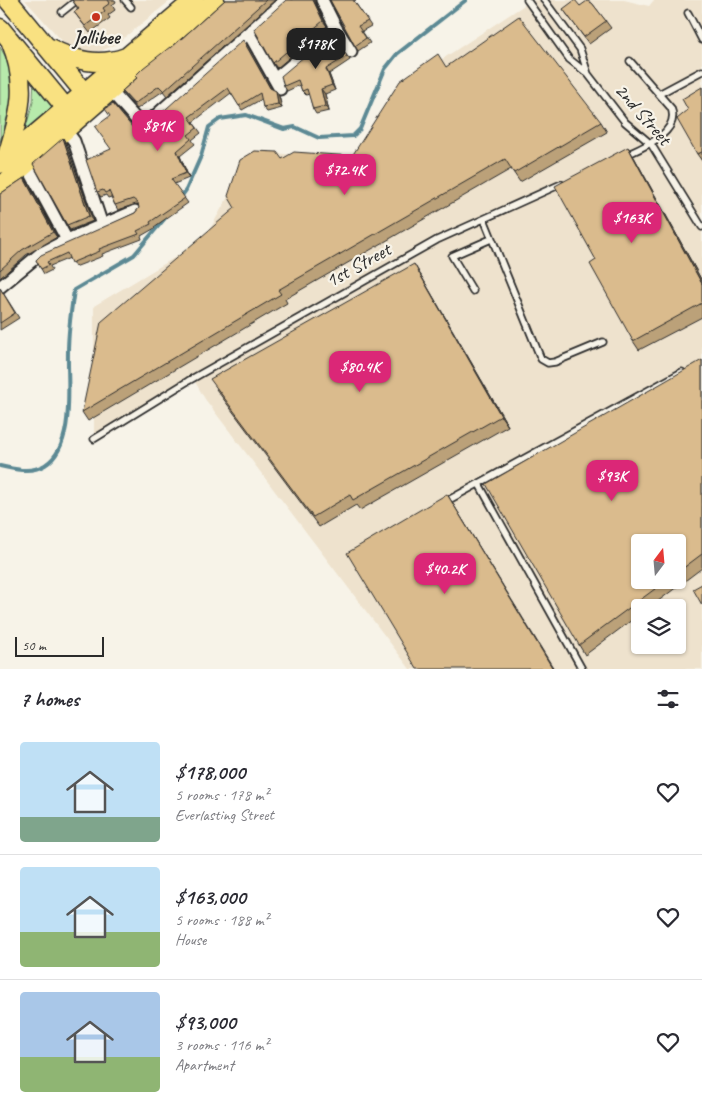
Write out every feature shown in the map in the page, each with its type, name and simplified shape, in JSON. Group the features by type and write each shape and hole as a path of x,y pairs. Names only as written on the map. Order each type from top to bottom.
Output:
{"highway":[{"path":"8,0 89,99"},
{"path":"0,187 26,164 128,57 194,0"},
{"path":"89,99 110,90 215,0"},
{"path":"5,34 69,119"},
{"path":"3,162 17,119 22,85 18,60 5,34"},
{"path":"45,45 72,58 92,62 110,62 128,57"},
{"path":"3,162 69,119"}],"street":[{"path":"110,90 143,127 285,0"},
{"path":"322,0 351,52"},
{"path":"276,78 336,28"},
{"path":"249,34 276,78 280,89"},
{"path":"69,119 74,141 102,225"},
{"path":"26,164 67,240"},
{"path":"0,287 40,254 67,240 135,212"}],"lane":[{"path":"62,12 77,0"},
{"path":"125,0 131,7"},
{"path":"544,0 580,49 588,74"},
{"path":"529,3 569,59 588,74"},
{"path":"688,13 702,40"},
{"path":"620,157 651,144 672,124 674,115 671,108 630,61"},
{"path":"659,94 702,71"},
{"name":"2nd Street","path":"588,74 625,122 651,144 702,227"},
{"name":"1st Street","path":"94,439 181,385 437,240 567,181"},
{"path":"484,219 541,359 555,362 603,342"},
{"path":"473,291 452,256 491,239"},
{"path":"435,508 685,370"},
{"path":"479,484 582,669"}],"shaded area":[{"path":"25,0 171,0 115,45 101,51 88,52 75,50 63,42"},
{"path":"532,0 624,0 649,6 654,0 702,0 702,669 410,669 205,399 194,380 94,439 94,306 204,240 254,150 353,163 406,83"}],"green space":[{"path":"0,47 13,70 12,100 0,142"},
{"path":"34,76 59,109 23,138 33,102"}],"building":[{"name":"Jollibee","path":"72,0 108,0 110,3 103,8 105,11 85,26 74,12 79,9"},
{"path":"225,0 266,0 164,91 159,86 134,104 122,91 137,78 135,76 171,48"},
{"path":"286,0 313,0 323,21 273,63 254,29"},
{"path":"330,0 353,0 368,21 358,26 366,38 355,46"},
{"path":"575,0 580,6 587,1 592,3 606,21 584,37 563,9"},
{"path":"519,16 601,122 514,173 505,159 278,290 281,294 82,412 101,322 235,208 228,196 240,160 255,151 277,152 282,159 294,152 352,156 400,81 438,54 446,67"},
{"path":"331,34 347,56 326,69 332,85 321,89 325,106 313,109 307,89 302,91 298,80 284,86 281,76"},
{"path":"243,40 270,88 276,91 278,104 263,107 260,93 239,106 228,88 189,117 197,128 188,135 191,139 177,151 186,173 171,179 185,198 150,222 151,224 137,231 139,234 99,249 100,251 71,263 67,253 47,262 49,265 41,269 36,260 41,255 135,213 139,208 138,203 133,199 115,205 109,191 105,193 103,190 97,192 86,160 111,149 95,127 110,116 105,109 113,104 138,134"},
{"path":"702,87 702,152 697,154 677,119 688,110 682,99"},
{"path":"63,138 89,216 67,225 33,164"},
{"path":"628,147 702,284 702,303 633,341 590,264 596,260 555,186"},
{"path":"24,178 53,232 22,250 0,270 0,194"},
{"path":"414,264 501,416 353,500 350,495 313,517 210,379"},
{"path":"0,288 15,313 0,323"},
{"path":"702,360 702,554 686,566 686,534 631,534 631,589 655,589 641,599 631,599 631,607 579,645 486,484"},
{"path":"447,494 553,669 417,669 347,553"},
{"path":"702,584 702,605 693,589"}],"waterway":[{"path":"181,197 201,156 209,127 220,119 246,115 284,129 295,127 319,138 353,136 360,129 385,69 397,54 466,0"},
{"path":"0,466 22,470 34,469 45,465 55,456 62,444 68,413 68,352 74,290 134,255 166,217"}],"place":[{"name":"Jollibee","path":"96,17"}]}
